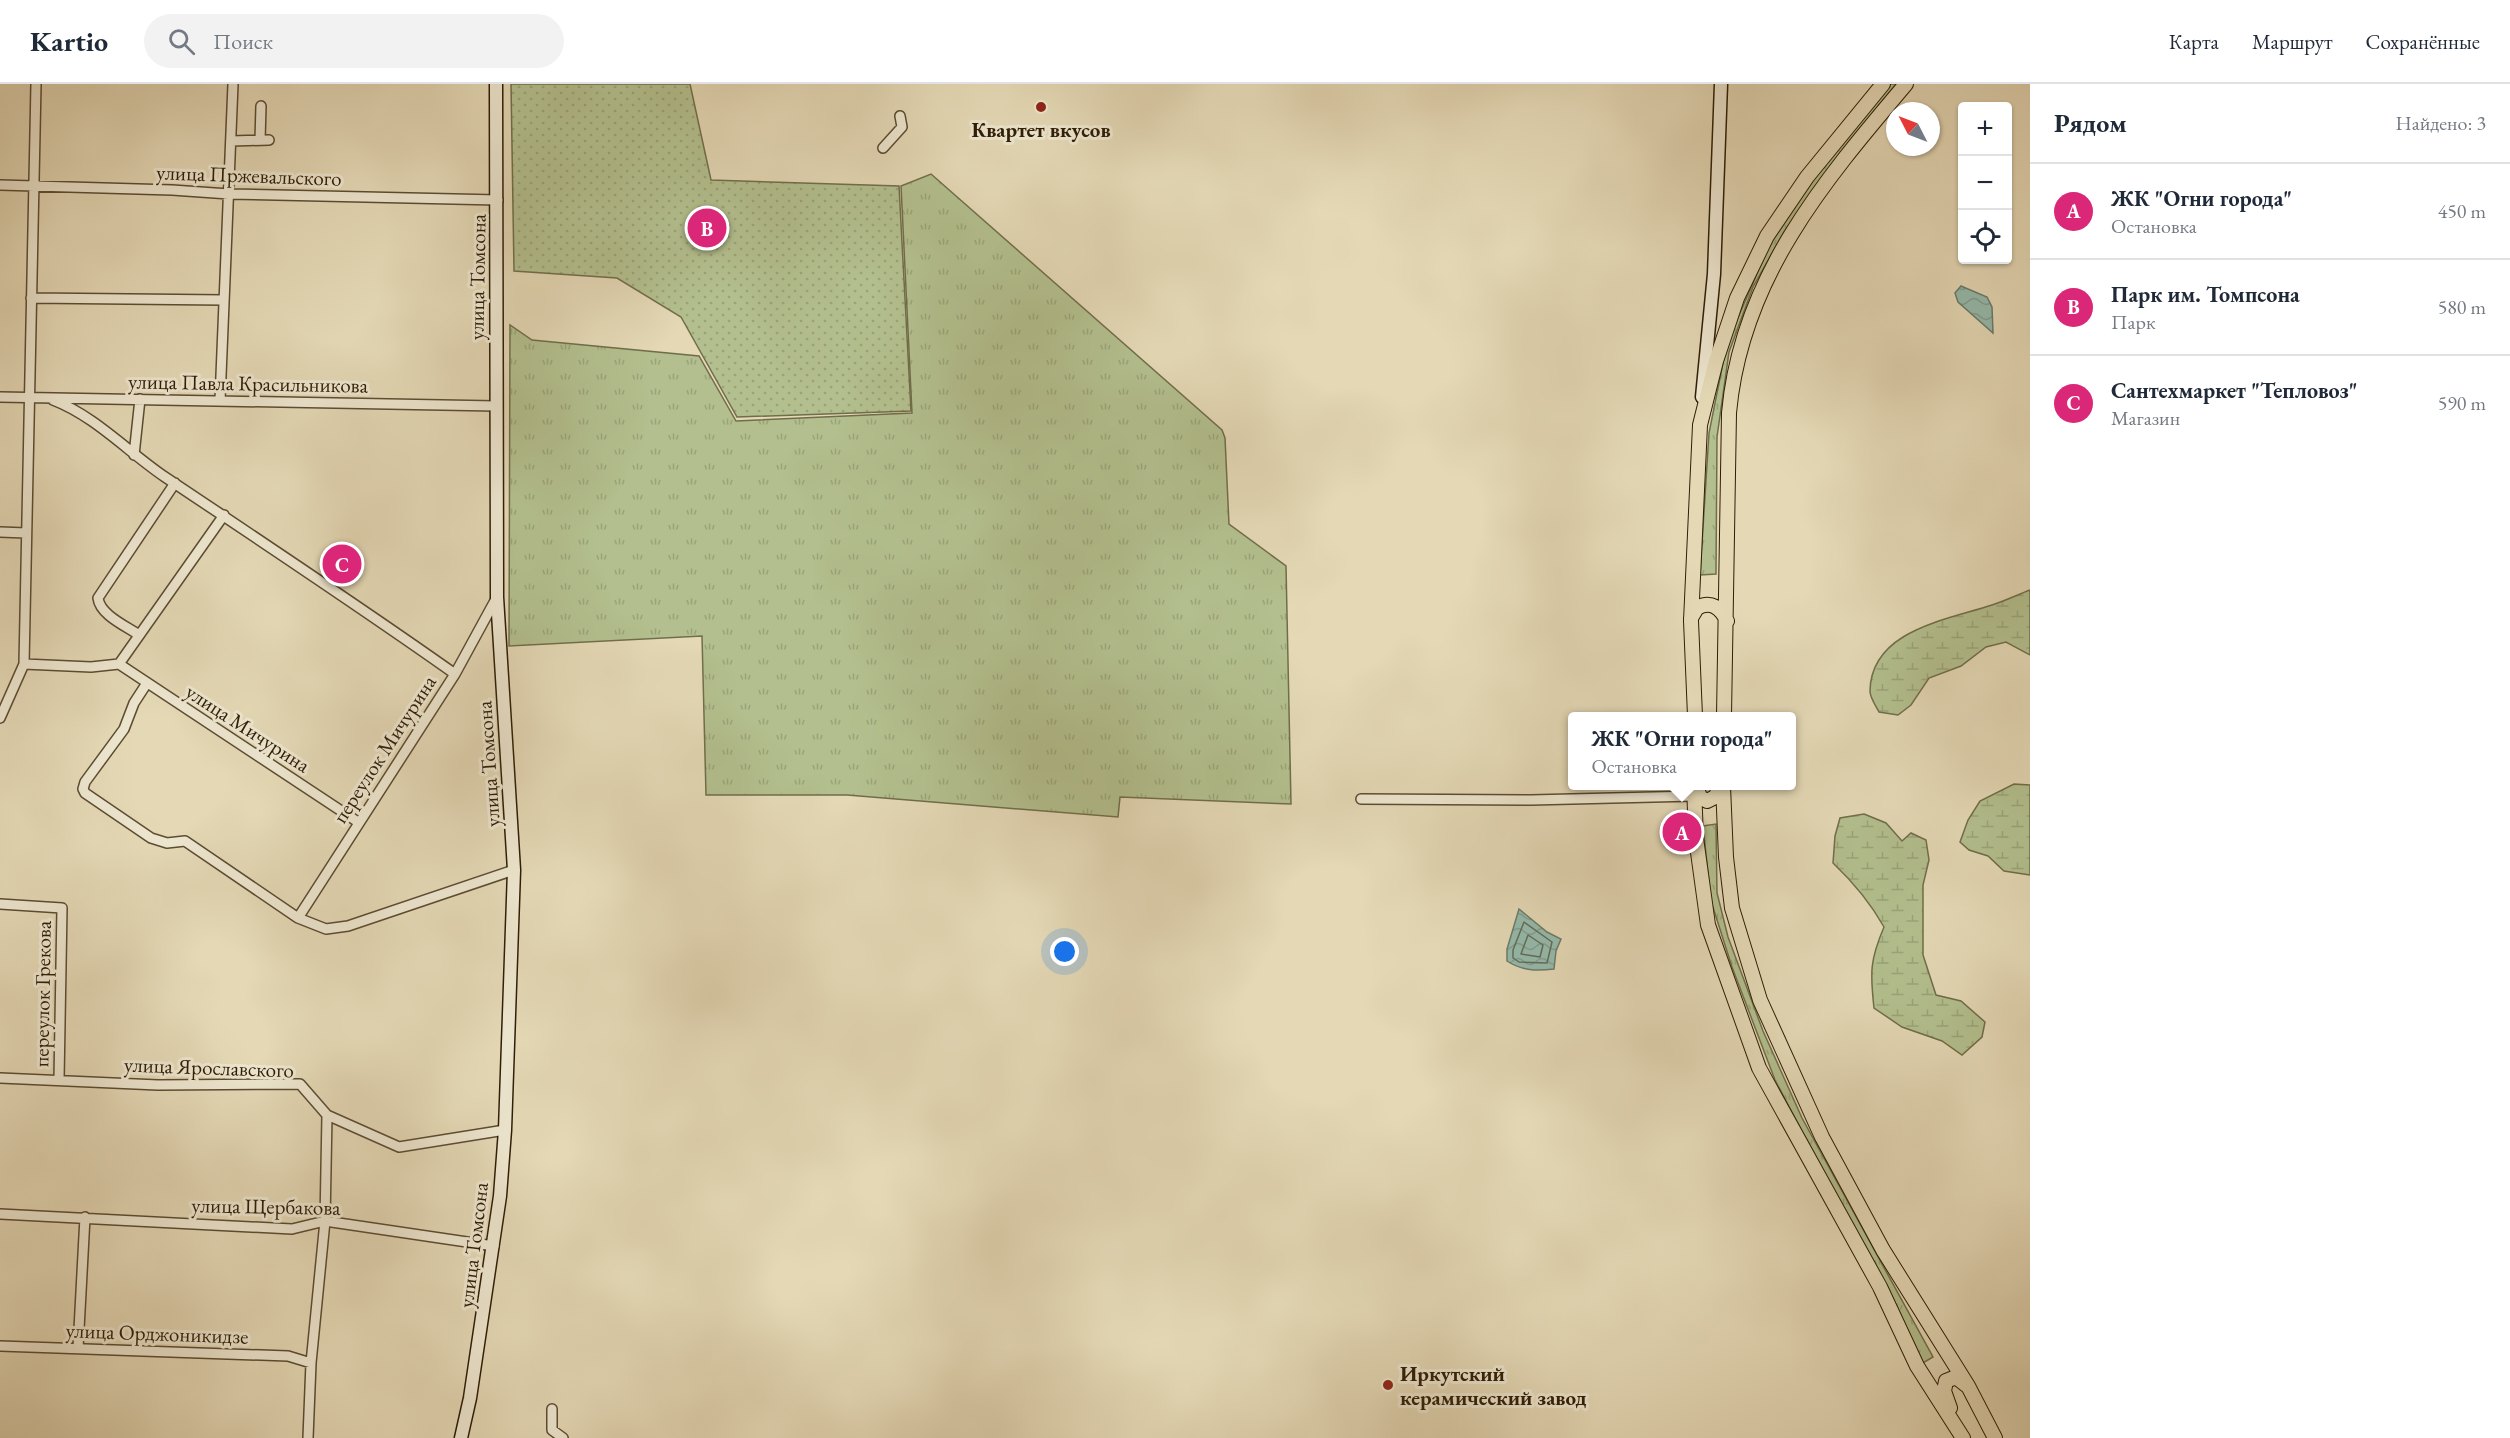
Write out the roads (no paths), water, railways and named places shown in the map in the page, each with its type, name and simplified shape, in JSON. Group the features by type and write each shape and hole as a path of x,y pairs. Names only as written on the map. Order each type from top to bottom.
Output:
{"main road":[{"path":"1695,712 1691,621 1700,425 1716,361 1737,298 1767,237 1806,177 1883,84"},
{"path":"1724,712 1729,413 1736,364 1754,308 1782,247 1821,188 1906,84"},
{"path":"1691,621 1695,610 1705,604 1718,608 1726,621"},
{"path":"1694,790 1696,838 1708,924 1759,1068 1880,1287 1917,1366 1963,1438"},
{"path":"1695,790 1707,801 1715,797 1719,790"},
{"path":"1722,790 1732,908 1760,1000 1827,1148 1883,1250 1968,1386 1995,1438"},
{"path":"1963,1438 1945,1398 1944,1386 1947,1380 1954,1377 1968,1386"}],"street":[{"path":"0,718 24,664 32,185 36,84"},
{"path":"220,400 233,84"},
{"name":"улица Томсона","path":"461,1438 470,1398 494,1246 505,1130 514,870 497,597 496,84"},
{"path":"1700,425 1714,274 1721,84"},
{"path":"231,141 264,140 261,106"},
{"path":"883,148 902,127 900,116"},
{"name":"улица Пржевальского","path":"0,185 229,194 498,200"},
{"path":"31,298 224,300"},
{"name":"улица Павла Красильникова","path":"0,397 496,406"},
{"path":"45,397 70,407 134,455 350,599 455,674"},
{"path":"134,455 140,399"},
{"path":"139,635 104,611 99,606 98,598 175,483"},
{"path":"24,664 91,667 119,664 224,515"},
{"path":"0,532 26,533"},
{"name":"переулок Мичурина","path":"298,918 455,674 497,597"},
{"name":"улица Мичурина","path":"119,664 358,822"},
{"path":"147,683 134,703 124,729 85,782 83,789 85,793 151,838 167,843 185,841 298,918 326,928 348,926 514,870"},
{"path":"1361,800 1531,800 1679,790"},
{"name":"переулок Грекова","path":"0,903 62,908 59,1080"},
{"name":"улица Ярославского","path":"0,1078 158,1084 300,1084 327,1115 399,1147 505,1130"},
{"path":"308,1438 311,1363 325,1221 327,1115"},
{"name":"улица Щербакова","path":"0,1214 292,1229 325,1221 494,1246"},
{"path":"78,1348 85,1217"},
{"name":"улица Орджоникидзе","path":"0,1346 288,1356 311,1363"},
{"path":"552,1409 552,1430 563,1438"}],"water":[{"path":"1961,286 1987,297 1992,307 1993,333 1958,302 1955,293"},
{"path":"1519,909 1547,932 1561,939 1556,951 1554,969 1530,970 1507,961 1507,949"}],"place":[{"name":"Квартет вкусов","path":"1041,107"},
{"name":"Парк им. Томпсона","path":"707,228"},
{"name":"Сантехмаркет \"Тепловоз\"","path":"342,564"},
{"name":"ЖК \"Огни города\"","path":"1682,832"},
{"name":"Иркутский керамический завод","path":"1388,1385"}]}
